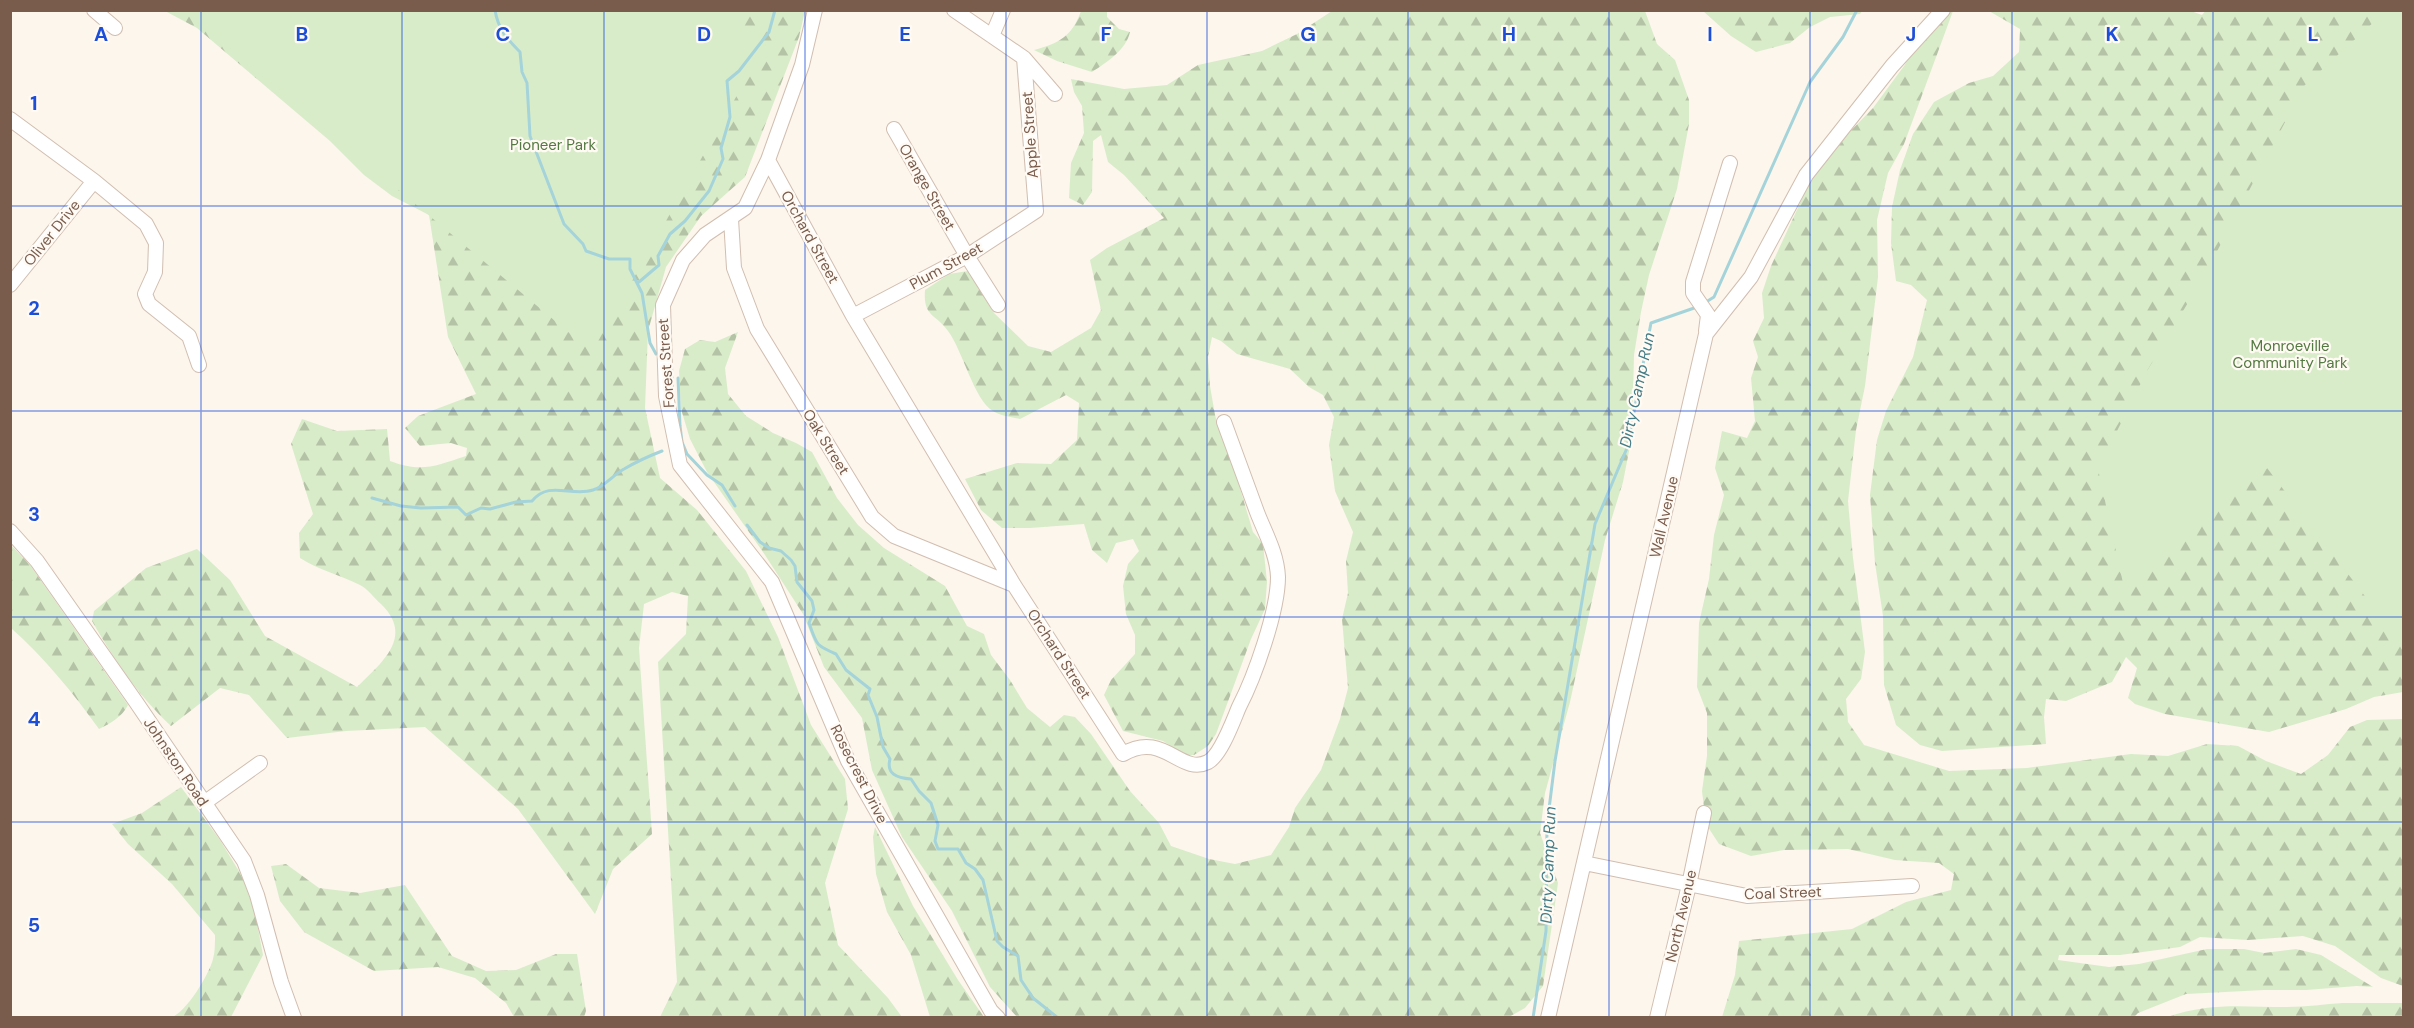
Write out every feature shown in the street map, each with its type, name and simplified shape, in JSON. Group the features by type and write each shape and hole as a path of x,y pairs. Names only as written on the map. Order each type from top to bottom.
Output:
{"street":[{"path":"94,10 115,28"},
{"name":"Forest Street","path":"730,526 680,465 666,396 663,305 683,260 705,235 745,208 768,160 802,65 814,10"},
{"path":"954,10 1024,58 1055,94"},
{"path":"992,36 1003,10"},
{"name":"Wall Avenue","path":"1548,1017 1706,334 1751,277 1806,175 1892,66 1943,10"},
{"name":"Apple Street","path":"1024,58 1036,211"},
{"path":"10,118 94,181 146,224 156,243 155,272 145,294 149,304 189,336 199,365"},
{"name":"Orange Street","path":"894,129 998,305"},
{"name":"Orchard Street","path":"768,160 853,316 1014,585 1123,754 1137,746 1153,746 1185,762 1198,765 1210,761 1221,747 1262,647 1278,578 1275,554 1224,422"},
{"path":"1706,334 1708,315 1693,292 1693,282 1730,163"},
{"name":"Oliver Drive","path":"10,285 94,181"},
{"name":"Plum Street","path":"853,316 967,256 1036,211"},
{"name":"Oak Street","path":"730,219 734,268 757,329 872,517 894,537 1014,585"},
{"name":"Rosecrest Drive","path":"730,526 772,582 848,761 991,1011 998,1017"},
{"name":"Johnston Road","path":"10,531 37,561 244,861 258,895 281,982 294,1017"},
{"path":"204,803 260,763"},
{"name":"North Avenue","path":"1657,1017 1704,813"},
{"name":"Coal Street","path":"1584,863 1747,896 1912,886"}],"green space":[{"path":"2188,10 2202,15 2206,10 2403,11 2403,692 2374,697 2346,709 2269,732 2165,714 2135,704 2128,698 2137,668 2126,657 2112,682 2066,701 2046,699 2044,717 2046,744 1942,751 1920,745 1896,725 1884,685 1883,616 1875,563 1870,495 1877,440 1886,411 1913,357 1927,300 1911,285 1896,281 1891,243 1892,207 1900,170 1913,134 1934,102 1969,83 1993,76 2019,52 2020,29 1989,11"},
{"name":"Monroeville Community Park","path":"2387,10 2404,11 2403,646 2267,468 2123,583 2098,469 2147,371 2204,276 2304,86"},
{"path":"165,11 805,11 799,37 745,177 701,216 666,267 648,331 645,408 660,478 697,510 746,571 778,637 811,725 845,779 848,809 825,883 838,945 888,998 902,1017 660,1017 677,982 658,662 686,634 688,596 672,592 644,604 639,648 652,834 613,869 595,914 518,809 425,727 346,731 287,738 249,695 220,688 171,726 127,676 92,621 94,611 146,568 197,549 230,580 265,636 357,687 376,669 391,649 395,638 395,628 391,616 363,587 300,558 299,533 313,514 291,444 302,419 337,431 387,429 390,461 411,467 437,465 466,456 467,448 451,443 420,446 405,428 418,416 476,394 448,337 429,215 392,196 364,175 330,141 197,28"},
{"name":"Pioneer Park","path":"185,11 726,11 766,44 592,352"},
{"path":"1081,11 1107,11 1107,17 1119,29 1130,32 1120,50 1092,72 1057,61 1034,50 1064,37 1074,27"},
{"path":"1332,11 1645,11 1657,44 1675,60 1689,100 1689,124 1677,189 1649,275 1641,312 1634,355 1632,436 1623,482 1605,540 1570,702 1545,793 1540,833 1558,883 1543,986 1525,1008 1509,1017 1017,1017 990,987 952,911 902,837 872,770 862,718 824,667 803,614 707,472 690,439 681,409 679,371 685,349 700,340 715,342 738,332 725,368 728,394 746,416 773,433 812,452 837,498 858,525 884,548 945,586 967,626 984,634 991,655 1027,708 1050,727 1064,715 1075,717 1091,734 1130,791 1159,823 1171,846 1209,859 1235,864 1271,855 1289,827 1295,808 1321,770 1340,719 1348,688 1342,619 1348,593 1346,561 1353,532 1335,491 1329,445 1334,417 1323,395 1309,387 1290,369 1237,354 1212,337 1208,357 1215,415 1231,458 1253,532 1263,544 1267,582 1265,609 1251,639 1216,734 1208,746 1194,755 1184,755 1163,741 1123,731 1104,695 1111,680 1135,654 1135,635 1126,614 1123,586 1128,564 1139,551 1133,539 1116,543 1107,563 1092,550 1084,524 1002,528 981,510 965,479 1017,463 1051,464 1077,440 1079,403 1066,395 1020,419 993,411 980,397 948,331 928,310 925,290 949,274 968,271 994,313 1028,346 1051,352 1091,328 1101,310 1090,260 1107,248 1164,218 1124,175 1108,162 1101,135 1093,141 1092,192 1083,205 1069,198 1071,163 1084,133 1082,106 1074,92 1071,79 1124,89 1167,85 1198,65 1262,51 1297,34"},
{"path":"1703,11 1862,11 1860,14 1830,17 1810,27 1790,43 1756,52 1731,36"},
{"path":"1938,11 1953,11 1904,144 1888,173 1877,220 1878,277 1848,501 1865,652 1861,679 1846,699 1848,722 1864,745 1949,771 2027,768 2131,754 2168,756 2207,744 2238,746 2266,761 2301,774 2328,755 2350,727 2367,720 2403,719 2403,986 2381,978 2335,946 2303,936 2248,940 2200,937 2180,947 2120,955 2059,955 2058,960 2109,967 2139,964 2207,949 2244,949 2264,953 2296,949 2321,955 2373,987 2186,994 2138,1013 2133,1018 1722,1017 1735,975 1739,941 1852,929 1906,902 1951,890 1954,874 1939,863 1895,860 1848,849 1784,850 1751,856 1719,844 1706,824 1702,791 1707,756 1707,713 1697,687 1699,623 1709,579 1714,535 1724,495 1715,468 1722,431 1747,438 1755,421 1751,378 1758,357 1753,341 1764,318 1762,293 1771,266 1814,173 1833,149 1873,108 1904,66"},
{"path":"10,544 30,565 128,705 112,722 99,729 58,676 11,628"},
{"path":"181,787 220,840 251,891 263,955 231,1017 172,1017 190,1001 207,974 214,956 215,935 172,884 128,844 112,824 142,813"},
{"path":"875,827 913,906 958,980 984,1017 930,1017 911,955 887,912 876,874 873,837"},
{"path":"286,864 319,888 360,893 405,885 452,956 486,971 516,970 556,954 577,954 586,1011 584,1017 514,1017 506,1003 475,978 438,967 374,971 304,932 280,901 271,866"},
{"path":"2343,1003 2402,1003 2403,1017 2167,1017 2212,1007 2294,1007"}],"waterway":[{"path":"495,10 498,23 520,52 522,72 527,83 530,136 564,224 583,244 586,251 609,259 630,259 630,269 642,293 650,343 656,354"},
{"path":"639,282 659,265 658,256 670,234 685,221 709,191 723,159 721,148 730,117 727,81 739,71 769,32 775,10"},
{"name":"Dirty Camp Run","path":"1706,302 1714,297 1810,82 1843,37 1857,10"},
{"name":"Dirty Camp Run","path":"1533,1018 1546,931 1547,825 1555,761 1595,524 1627,448 1651,323 1697,307"},
{"path":"678,378 680,426 682,442 687,454 707,475 722,485 735,506"},
{"path":"372,498 401,506 458,507 466,515 481,508 490,509 516,502 532,501 546,491 585,492 593,490 629,466 662,451"},
{"path":"747,525 760,542 769,548 781,551 795,566 797,582 812,601 814,610 809,623 816,640 820,646 836,654 846,670 870,689 868,695 877,717 883,747 890,759 891,772 901,778 911,779 931,803 938,825 935,841 938,849 958,849 966,863 975,869 983,880 997,941 1018,956 1021,980 1033,998 1058,1018"}]}
